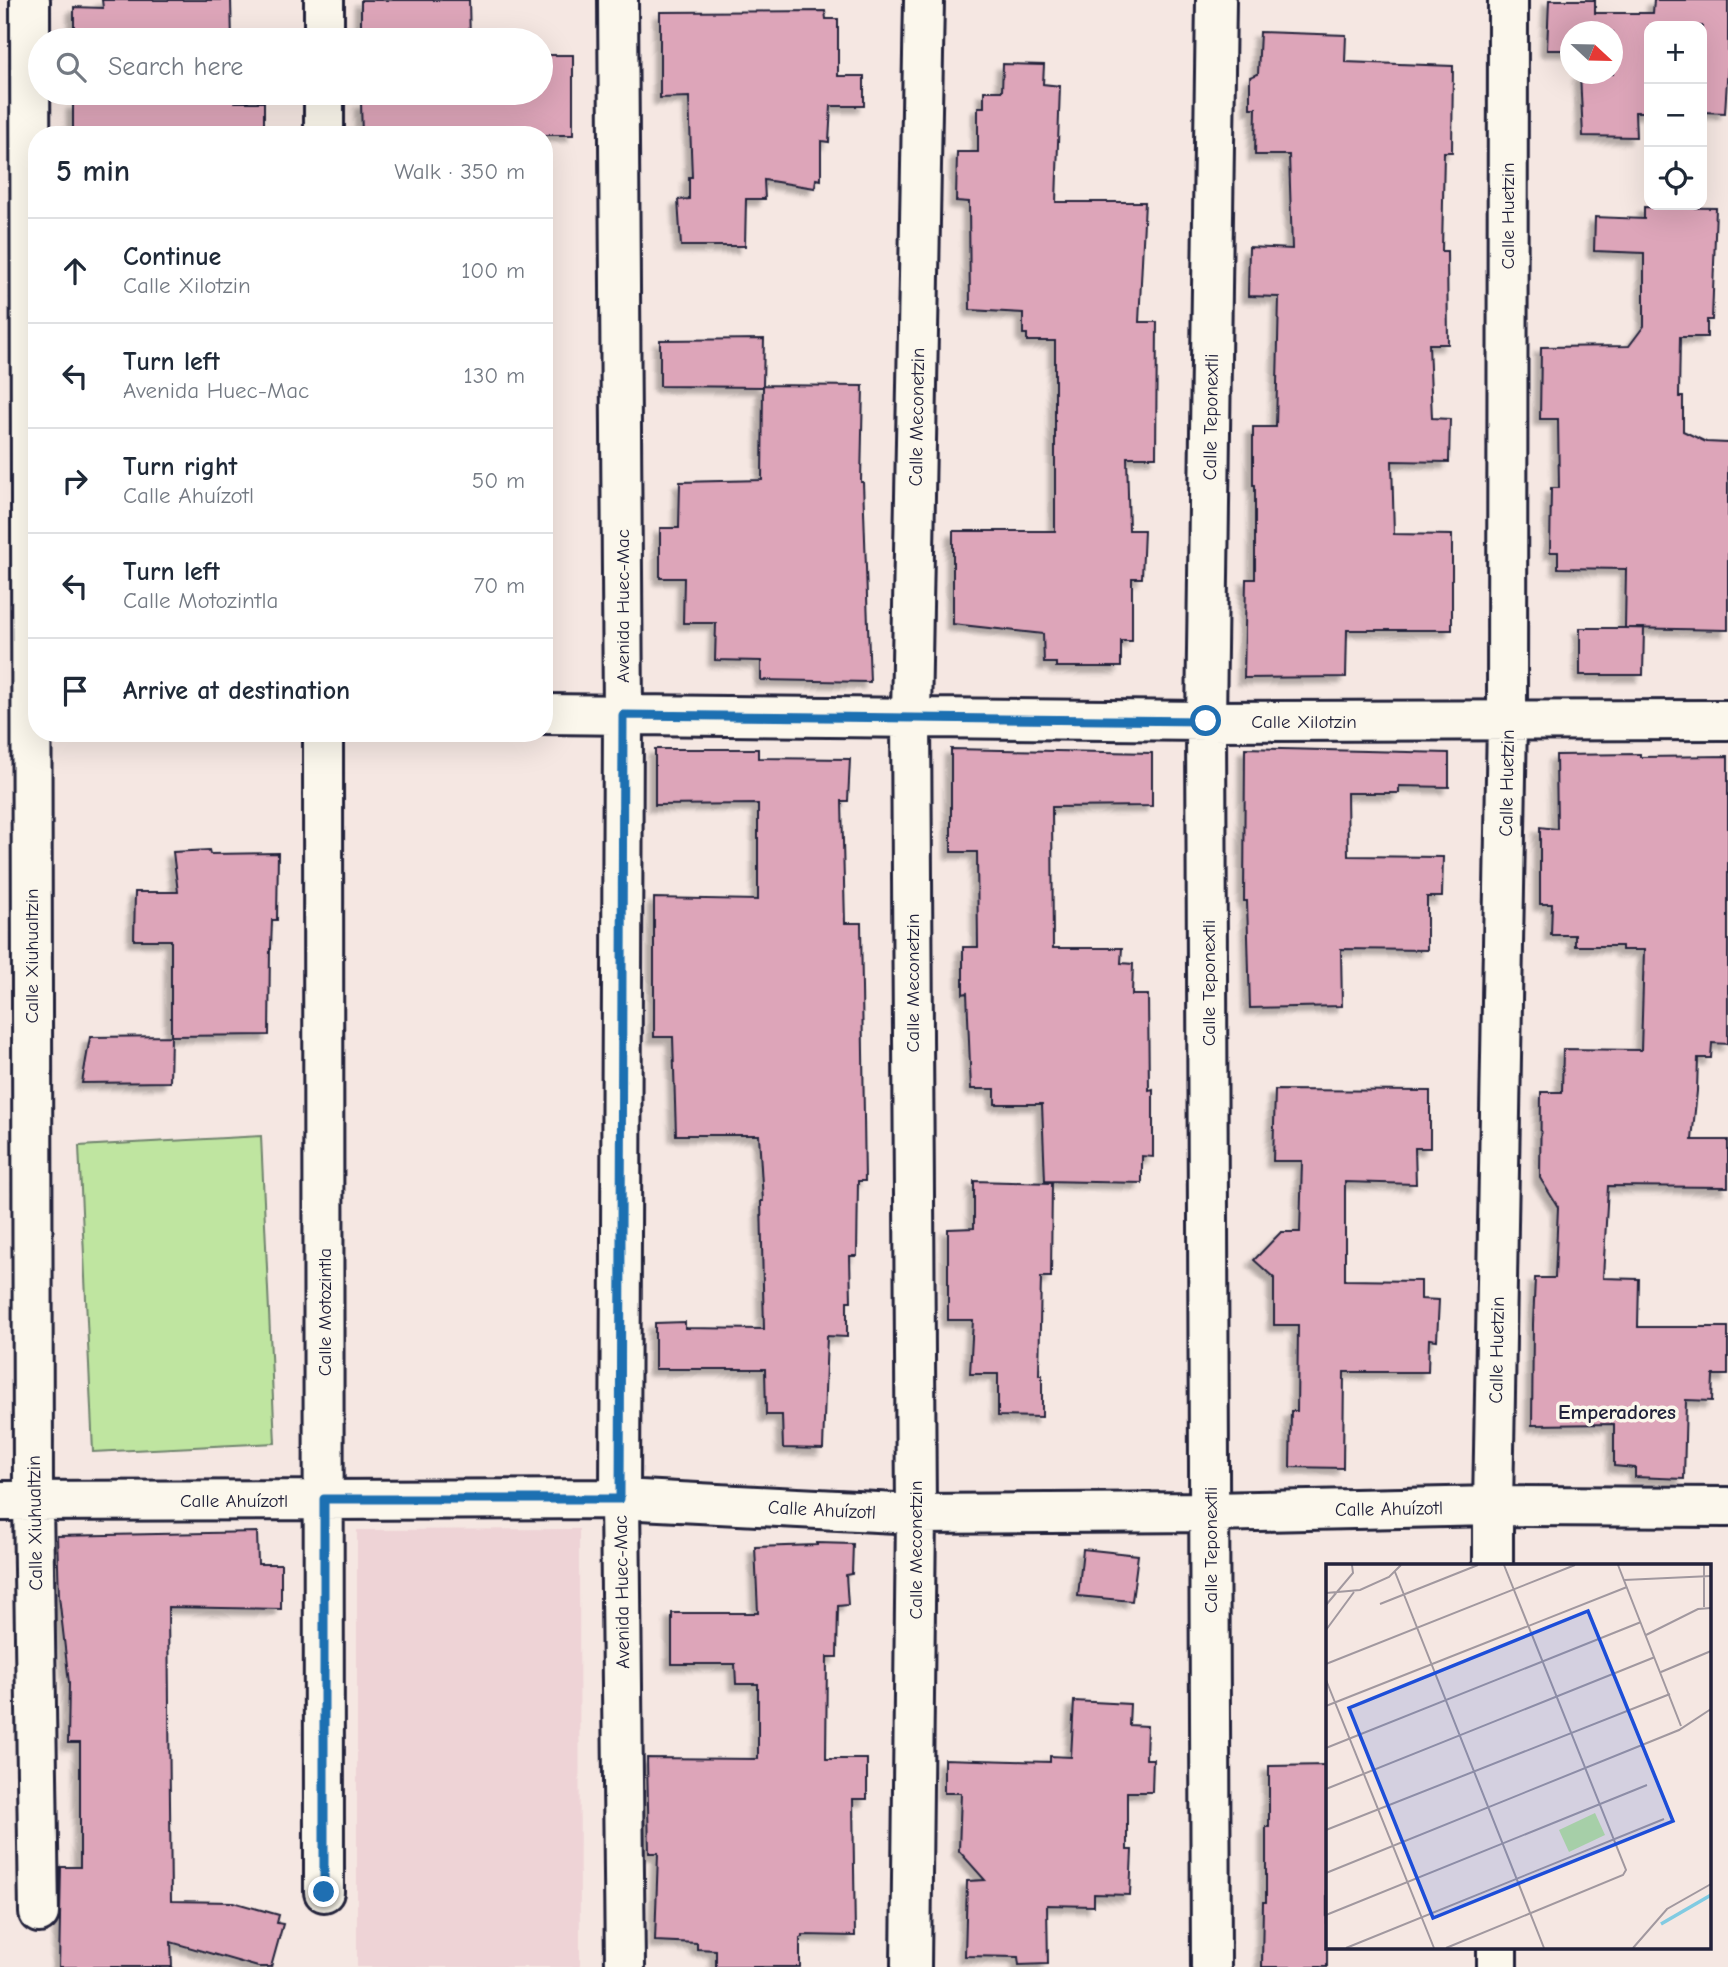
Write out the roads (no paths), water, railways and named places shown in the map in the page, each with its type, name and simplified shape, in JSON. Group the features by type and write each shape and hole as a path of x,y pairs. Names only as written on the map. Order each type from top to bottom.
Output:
{"street":[{"name":"Calle Xiuhualtzin","path":"30,0 30,28"},
{"path":"324,0 324,28"},
{"name":"Avenida Huec-Mac","path":"618,0 623,715 620,1499 625,1967"},
{"name":"Calle Meconetzin","path":"911,1967 916,1514 911,717 924,0"},
{"name":"Calle Teponextli","path":"1211,1967 1206,721 1216,0"},
{"name":"Calle Huetzin","path":"1493,1564 1507,720 1508,0"},
{"name":"Calle Xiuhualtzin","path":"29,105 29,126"},
{"path":"324,105 324,126"},
{"name":"Calle Xiuhualtzin","path":"28,177 17,1501 38,1913"},
{"name":"Calle Xilotzin","path":"553,714 1206,721 1728,719"},
{"name":"Calle Motozintla","path":"323,742 324,1892"},
{"name":"Calle Ahuízotl","path":"17,1501 620,1499 916,1514 1210,1513 1493,1506 1728,1507"}],"district":[{"name":"Emperadores","path":"1617,1412"}]}
